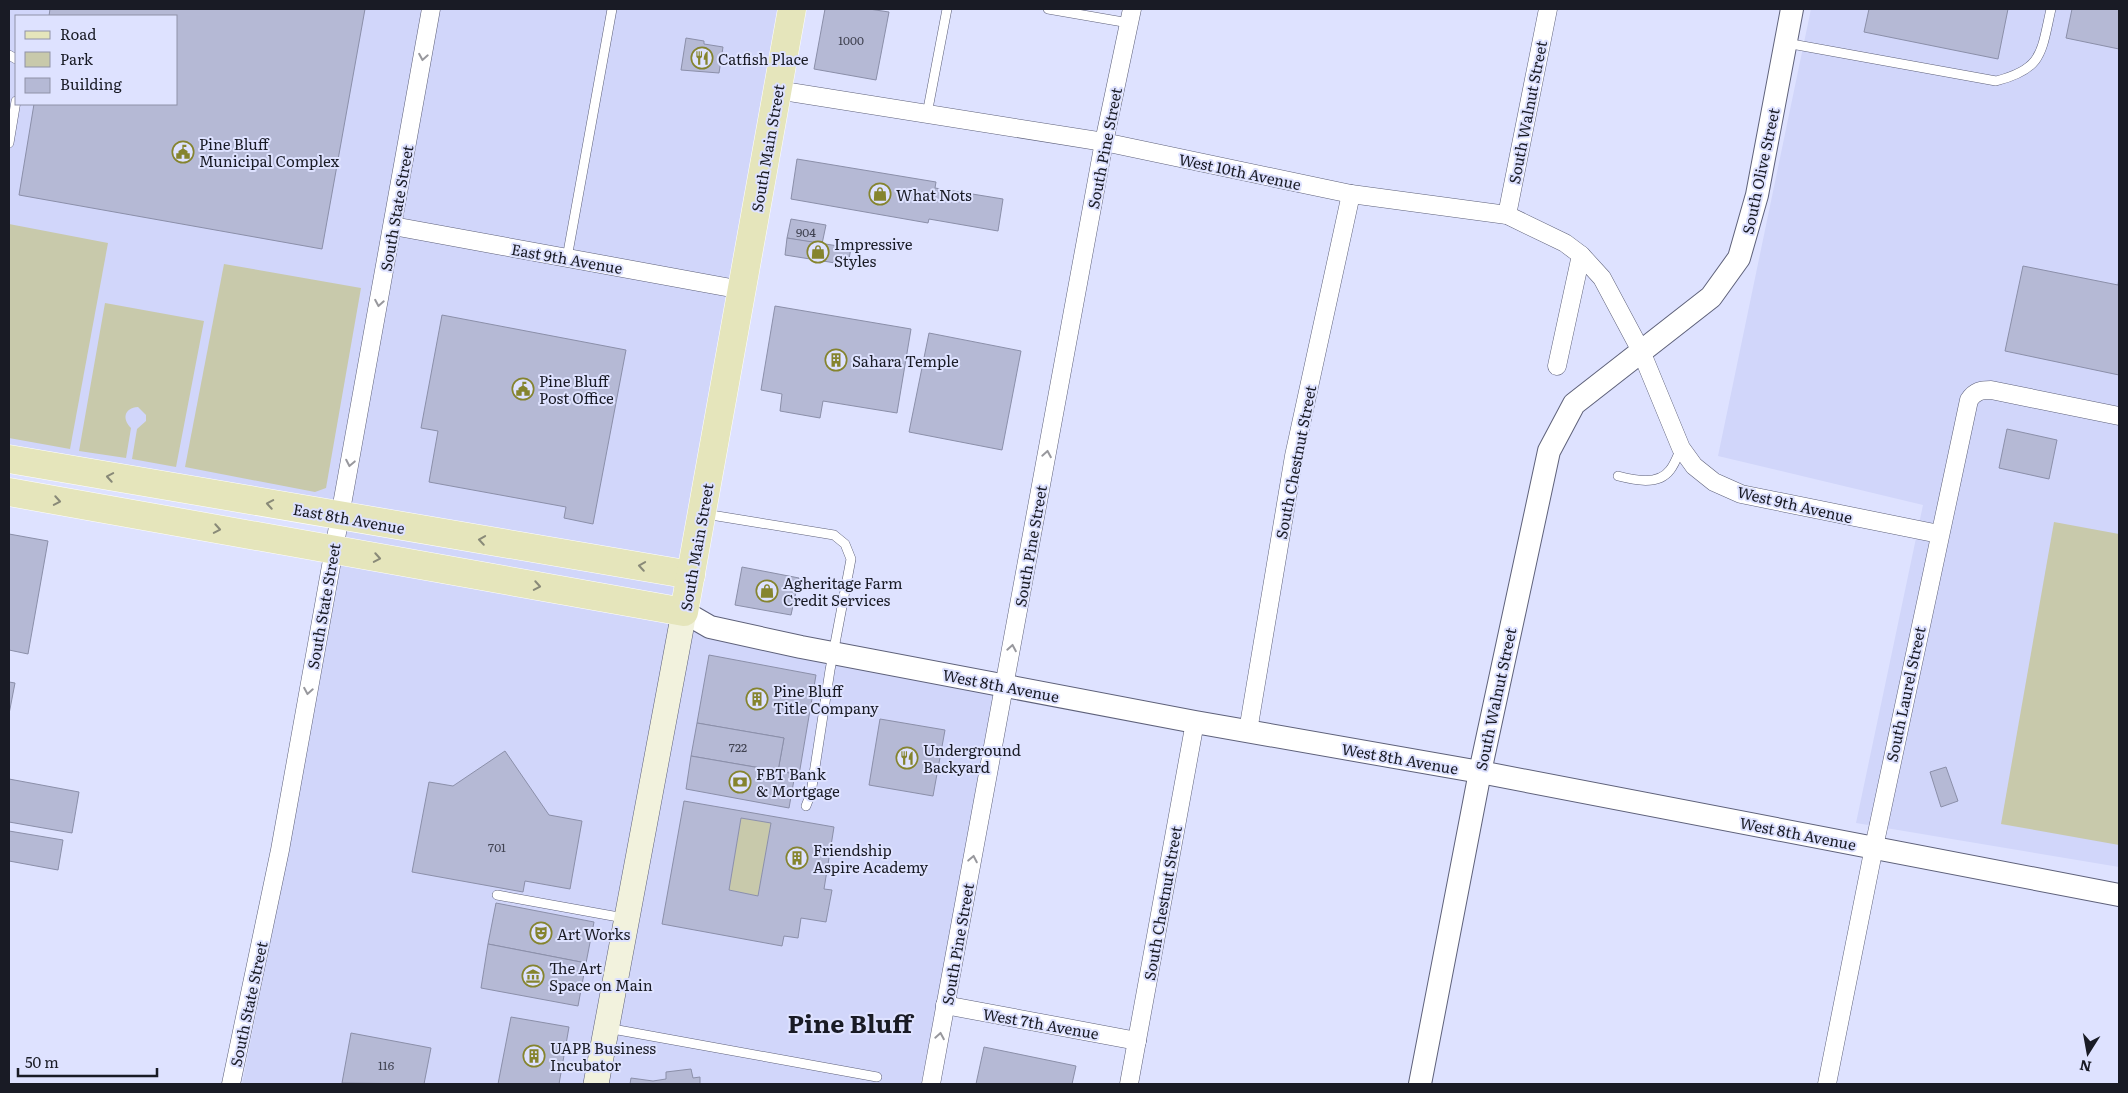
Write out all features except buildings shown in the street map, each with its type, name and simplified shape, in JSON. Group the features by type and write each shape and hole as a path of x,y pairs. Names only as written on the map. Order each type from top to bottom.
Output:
{"main road":[{"name":"South Main Street","path":"596,1084 702,514 792,9"},
{"name":"East 8th Avenue","path":"9,459 690,575"},
{"path":"9,492 684,612"}],"street":[{"name":"South State Street","path":"231,1084 280,850 431,9"},
{"name":"South Walnut Street","path":"1507,216 1548,9"},
{"name":"South Olive Street","path":"1641,351 1676,326 1711,297 1739,258 1758,195 1791,9"},
{"name":"South Pine Street","path":"931,1084 1104,142 1131,16"},
{"name":"West 10th Avenue","path":"778,90 1104,142 1351,194 1507,216 1565,243 1581,256 1602,278 1641,351"},
{"name":"South Chestnut Street","path":"1248,731 1294,456 1351,194"},
{"name":"East 9th Avenue","path":"392,226 742,290"},
{"path":"1557,366 1581,256"},
{"name":"South Walnut Street","path":"1420,1084 1480,772 1549,450 1574,404 1641,351"},
{"name":"West 9th Avenue","path":"1641,351 1681,448 1694,466 1714,482 1741,494 1939,534"},
{"name":"South Laurel Street","path":"1827,1084 1966,408 1974,393 1982,390 1991,390 2119,416"},
{"name":"West 8th Avenue","path":"684,612 710,628 833,653 1195,722 1480,772 2119,895"},
{"name":"South Chestnut Street","path":"1129,1084 1195,722"},
{"name":"West 7th Avenue","path":"946,1005 1137,1041"}],"lane":[{"path":"567,258 612,9"},
{"path":"927,114 947,9"},
{"path":"1048,9 1131,16"},
{"path":"1786,44 1996,81 2017,75 2032,66 2043,44 2051,9"},
{"path":"9,143 15,105"},
{"path":"1618,476 1643,480 1663,477 1671,469 1681,448"},
{"path":"702,514 834,535 845,544 851,560 833,653 811,793 806,806"},
{"path":"497,895 627,919"},
{"path":"607,1028 877,1077"}],"shaded area":[{"path":"9,9 778,9 668,624 995,691 968,843 921,1084 242,1084 285,868 350,511 9,451"},
{"path":"1811,9 2119,9 2119,867 1856,823 1923,505 1718,456"}],"green space":[{"path":"9,224 108,243 70,449 9,438"},
{"path":"224,264 361,288 326,488 315,492 185,467"},
{"path":"105,303 204,321 176,467 132,459 137,429 146,421 146,415 138,407 130,409 126,414 126,421 131,428 126,458 79,451"},
{"path":"2054,522 2119,534 2119,845 2001,824"},
{"path":"741,818 771,823 758,896 729,890"}],"place":[{"name":"Catfish Place","path":"702,58"},
{"name":"Pine Bluff Municipal Complex","path":"183,152"},
{"name":"What Nots","path":"880,194"},
{"name":"Impressive Styles","path":"818,252"},
{"name":"Sahara Temple","path":"836,360"},
{"name":"Pine Bluff Post Office","path":"523,389"},
{"name":"Agheritage Farm Credit Services","path":"767,591"},
{"name":"Pine Bluff Title Company","path":"757,699"},
{"name":"Underground Backyard","path":"907,758"},
{"name":"FBT Bank & Mortgage","path":"740,782"},
{"name":"Friendship Aspire Academy","path":"797,858"},
{"name":"Art Works","path":"541,933"},
{"name":"The Art Space on Main","path":"533,976"},
{"name":"UAPB Business Incubator","path":"534,1056"}],"district":[{"name":"Pine Bluff","path":"850,1022"}]}
